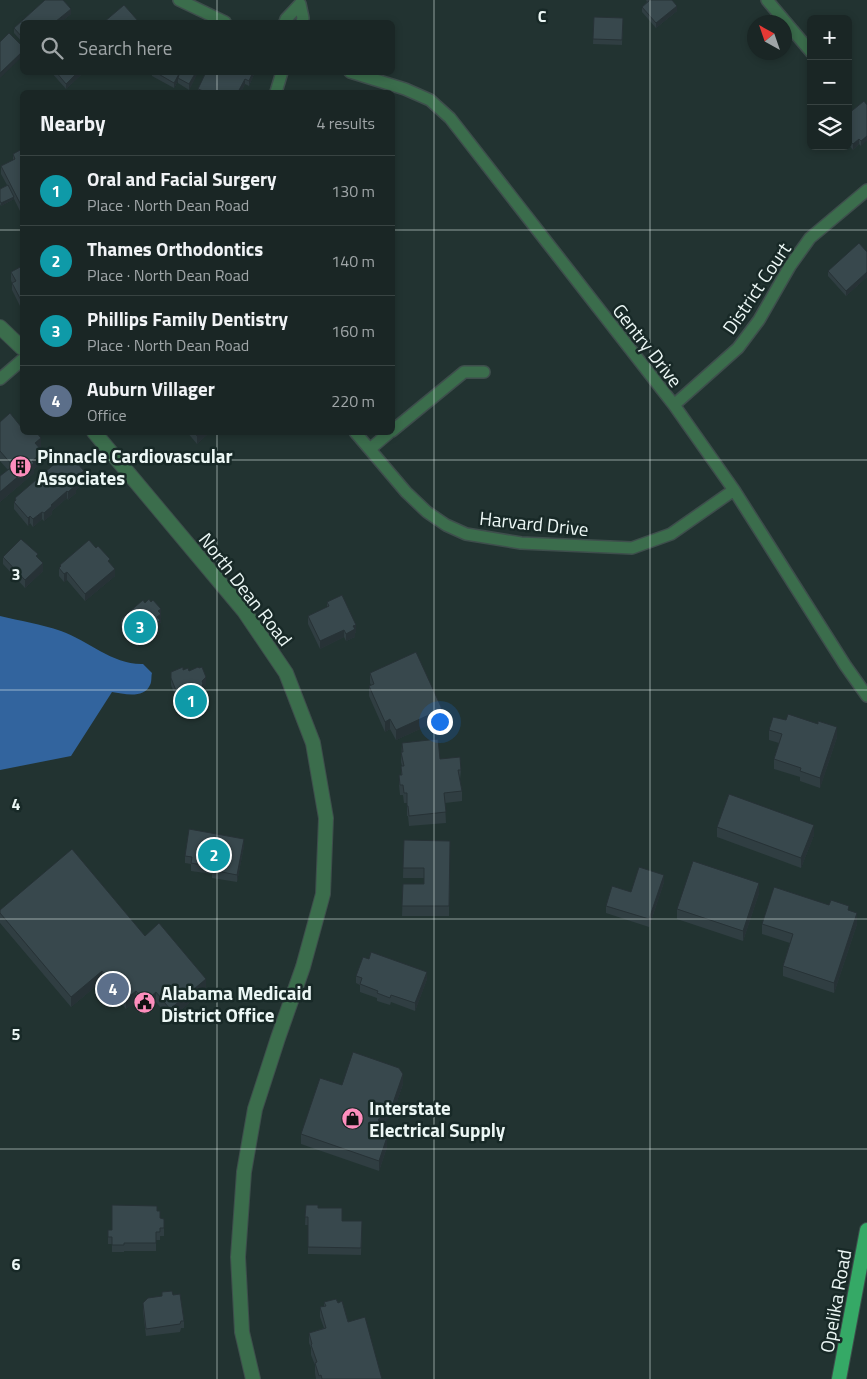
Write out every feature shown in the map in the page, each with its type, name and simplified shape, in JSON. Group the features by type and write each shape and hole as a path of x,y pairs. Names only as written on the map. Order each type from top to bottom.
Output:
{"main road":[{"name":"Opelika Road","path":"839,1379 867,1230"}],"street":[{"path":"179,0 220,20"},
{"path":"767,0 807,47"},
{"path":"286,20 302,2"},
{"path":"302,2 302,20"},
{"path":"277,90 281,75"},
{"name":"Gentry Drive","path":"360,75 406,89 430,100 450,118 674,405 734,490 845,665 867,696"},
{"name":"District Court","path":"674,405 738,348 759,320 790,266 810,238 867,190"},
{"path":"0,327 20,346"},
{"path":"0,379 20,362"},
{"path":"395,429 464,372 484,372"},
{"name":"North Dean Road","path":"97,435 244,611 286,673 313,743 326,818 323,894 303,967 256,1109 244,1172 238,1257 242,1332 253,1379"},
{"name":"Harvard Drive","path":"358,435 406,492 427,512 446,525 466,534 521,543 632,548 671,534 734,490"},
{"path":"370,449 387,435"}],"water":[{"path":"0,616 61,631 111,657 121,661 143,664 152,673 151,684 139,694 112,692 71,756 0,770"}],"building":[{"path":"45,0 63,0 71,9 57,20 23,20"},
{"path":"650,0 672,0 677,6 656,23 642,7"},
{"path":"124,5 137,20 106,20"},
{"path":"594,17 623,18 622,40 593,39"},
{"path":"20,23 20,35 14,28"},
{"path":"9,33 20,44 20,54 0,73 0,42"},
{"path":"58,75 75,75 66,84"},
{"path":"160,75 178,75 174,83"},
{"path":"179,75 194,75 189,84 178,78"},
{"path":"205,75 252,75 249,81 245,79 239,90 198,89"},
{"path":"864,101 867,105 867,136 853,144 852,143 852,111"},
{"path":"20,150 20,203 1,166 15,159 13,154"},
{"path":"8,185 14,197 1,203 0,189"},
{"path":"859,243 867,252 867,272 846,291 828,271"},
{"path":"20,267 20,298 12,283 16,281 11,272"},
{"name":"Pinnacle Cardiovascular Associates","path":"10,413 20,426 20,435 38,435 41,438 35,443 43,452 32,461 34,463 0,492 0,476 13,466 0,451 0,422"},
{"path":"66,454 70,459 72,457 84,471 81,473 84,476 44,513 42,512 33,519 30,516 28,518 14,502 15,498"},
{"path":"21,539 38,554 36,556 43,563 25,580 3,557"},
{"path":"89,540 96,548 98,546 110,559 108,561 115,569 85,594 67,572 64,574 59,568 60,565"},
{"path":"342,595 356,625 353,626 355,629 346,634 344,630 320,641 308,616 329,606 327,602"},
{"path":"149,599 151,602 153,600 161,609 158,611 161,614 157,617 160,620 156,624 158,626 153,630 151,627 138,639 134,634 132,636 122,625 125,623 121,619 143,600 145,603"},
{"path":"416,652 442,709 396,730 390,719 385,722 369,686 374,684 370,673"},
{"path":"183,667 183,670 188,668 189,671 202,667 206,677 202,681 202,685 208,701 204,703 205,706 193,711 192,708 184,711 171,678 171,672"},
{"path":"788,714 818,724 818,721 837,727 820,778 800,771 801,768 774,759 782,734 769,730 773,717 786,720"},
{"path":"438,739 440,759 460,757 461,770 458,770 462,791 444,793 446,812 409,816 407,793 404,793 403,785 400,785 399,775 402,775 401,766 404,766 401,752 403,752 402,743"},
{"path":"729,794 814,825 801,858 717,827"},
{"path":"189,829 244,839 237,875 191,863 192,857 185,856"},
{"path":"404,840 450,841 449,906 402,906 403,884 424,884 424,868 403,868"},
{"path":"72,849 145,936 159,923 206,979 170,1009 156,992 148,999 142,998 136,991 126,999 102,971 71,997 0,913 0,910"},
{"path":"693,861 759,883 743,931 677,909"},
{"path":"639,867 664,875 649,919 606,906 612,886 631,892"},
{"path":"774,887 829,905 831,900 849,906 848,910 857,913 834,983 783,966 793,934 762,924"},
{"path":"371,952 427,972 415,1003 391,995 390,998 360,984 362,978 356,976 363,957 369,959"},
{"path":"353,1052 399,1068 403,1074 393,1103 378,1120 386,1127 381,1132 387,1137 379,1161 301,1134 320,1078 342,1085"},
{"path":"112,1205 157,1206 157,1211 160,1211 160,1218 164,1219 164,1228 160,1228 160,1232 156,1232 156,1243 112,1245 112,1237 108,1237 108,1230 112,1230"},
{"path":"306,1205 318,1205 318,1208 342,1208 342,1221 362,1221 361,1248 308,1247 308,1217 305,1217"},
{"path":"172,1291 173,1295 180,1294 184,1321 181,1321 180,1324 146,1329 143,1303 148,1298 162,1296 162,1292"},
{"path":"336,1299 338,1303 342,1301 348,1322 365,1317 382,1379 322,1379 321,1375 319,1376 309,1333 326,1328 320,1307 326,1306 324,1302"}],"place":[{"name":"Pinnacle Cardiovascular Associates","path":"21,466"},
{"name":"Phillips Family Dentistry","path":"140,627"},
{"name":"Oral and Facial Surgery","path":"191,701"},
{"name":"Thames Orthodontics","path":"214,855"},
{"name":"Auburn Villager","path":"113,989"},
{"name":"Alabama Medicaid District Office","path":"145,1003"},
{"name":"Interstate Electrical Supply","path":"353,1118"}]}
